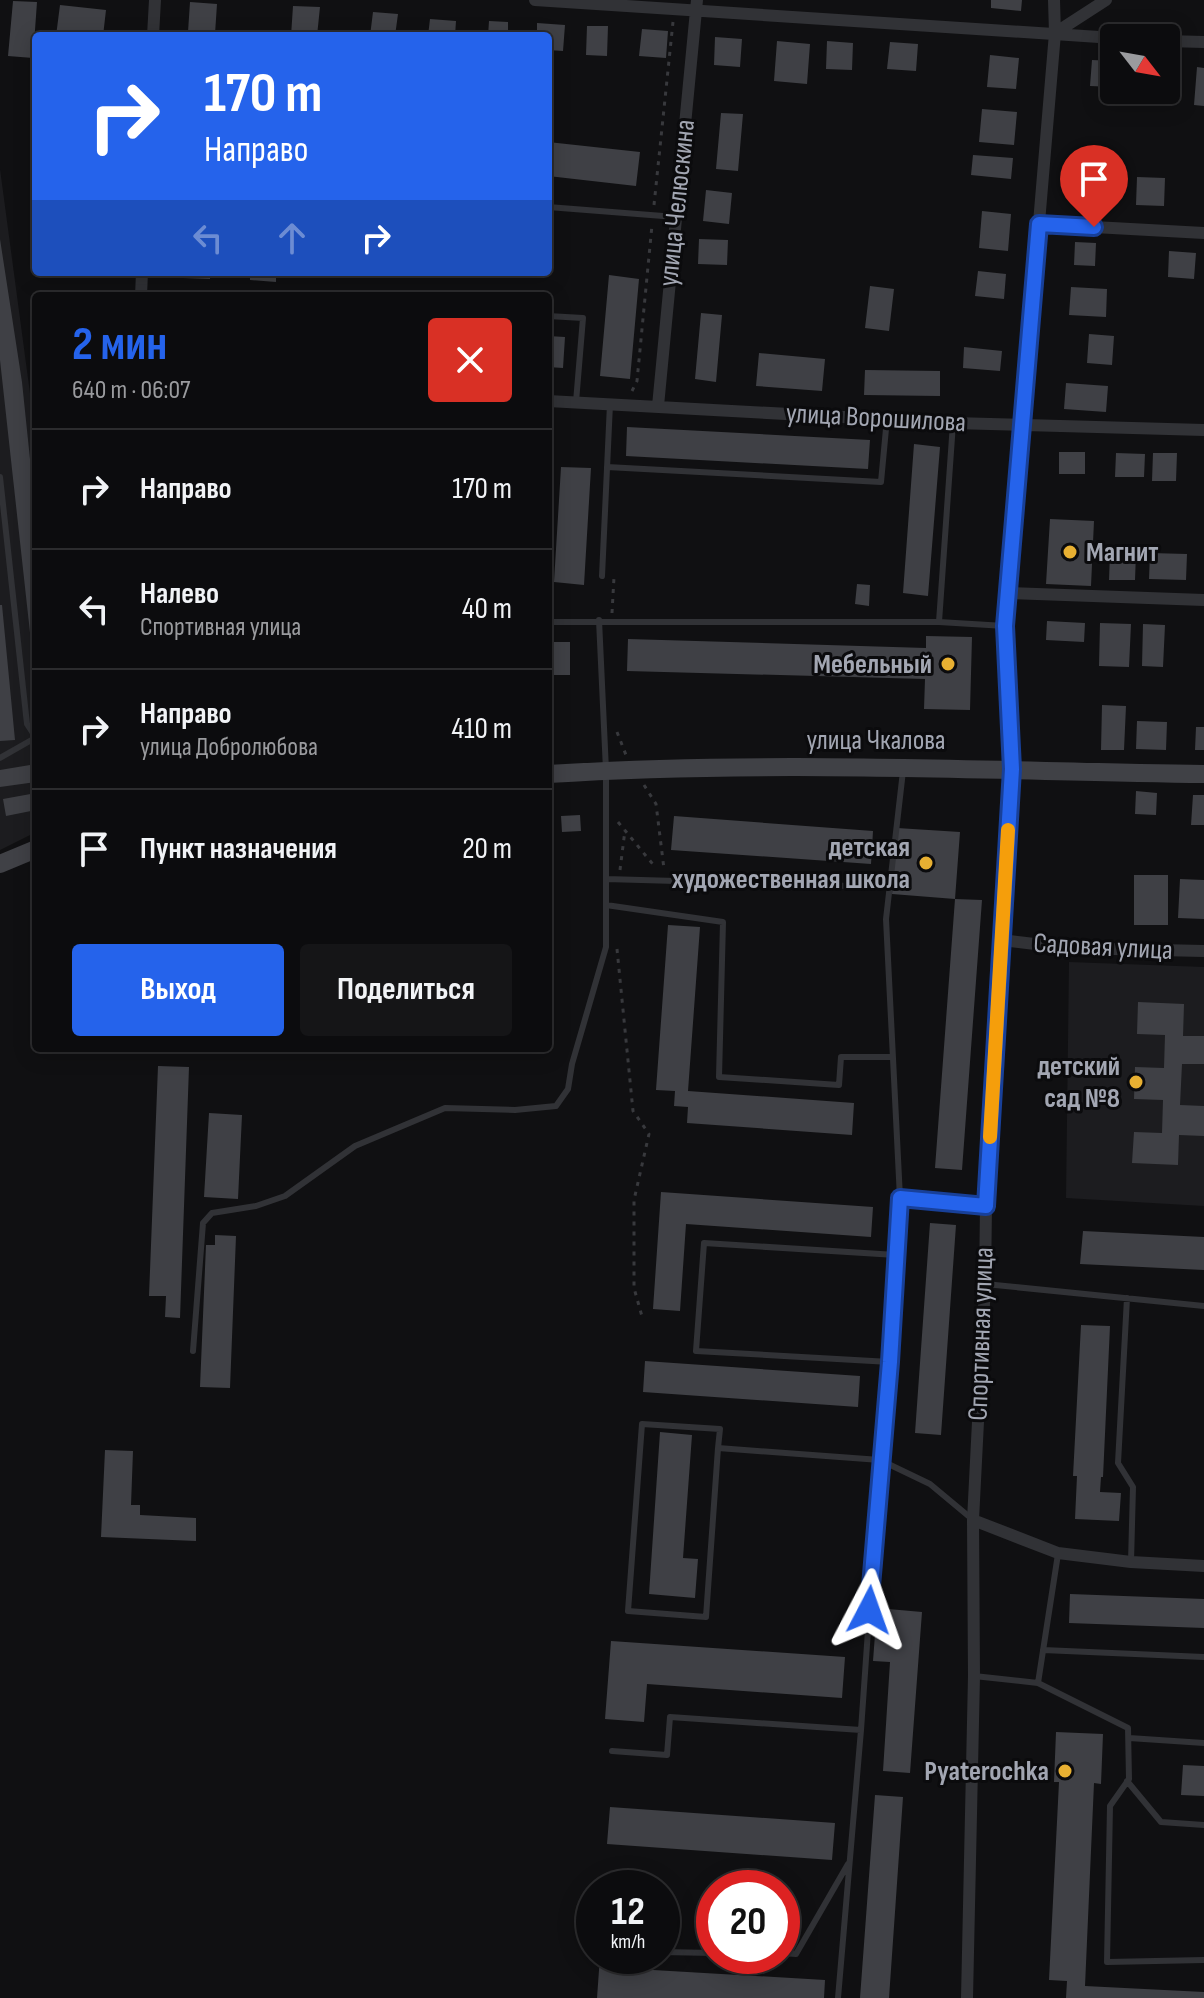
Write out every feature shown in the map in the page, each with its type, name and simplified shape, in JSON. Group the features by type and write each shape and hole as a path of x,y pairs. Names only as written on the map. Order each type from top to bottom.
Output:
{"street":[{"path":"153,32 155,0"},
{"path":"535,0 696,6 1100,37"},
{"name":"Спортивная улица","path":"967,1998 974,1676 973,1520 986,1206 1012,769 1005,626 1055,33 1054,0"},
{"path":"1055,33 1106,0"},
{"name":"улица Челюскина","path":"658,406 696,6"},
{"path":"1180,41 1204,42"},
{"path":"1039,224 1204,233"},
{"name":"улица Ворошилова","path":"552,401 953,423 1204,430"},
{"path":"1008,593 1204,600"},
{"name":"улица Чкалова","path":"552,774 606,770 903,767 1204,774"},
{"path":"0,864 32,851"},
{"name":"Садовая улица","path":"1002,940 1068,948 1204,951"},
{"path":"973,1520 1058,1553 1131,1562 1204,1566"}],"lane":[{"path":"552,207 676,217"},
{"path":"552,316 583,318 576,402"},
{"path":"602,576 610,404"},
{"path":"607,467 881,482 887,418"},
{"path":"939,622 953,423"},
{"path":"0,477 27,724 32,732"},
{"path":"193,1351 203,1223 212,1213 256,1206 285,1196 355,1146 445,1108 515,1110 556,1106 568,1089 572,1064 606,947 607,808 599,620"},
{"path":"552,622 939,622 1005,626"},
{"path":"0,758 32,740"},
{"path":"838,1998 890,1362 900,1198 886,919 903,767"},
{"path":"606,879 890,887"},
{"path":"606,905 723,922 719,1077 839,1085 841,1057 893,1057"},
{"path":"900,1198 986,1206"},
{"path":"890,1362 696,1351 704,1243 896,1255"},
{"path":"985,1284 1204,1306"},
{"path":"1127,1298 1118,1463 1133,1487 1131,1562"},
{"path":"642,1424 720,1429 718,1448 706,1617 628,1611 642,1424"},
{"path":"718,1448 880,1460 930,1484 973,1520"},
{"path":"1038,1683 1058,1553"},
{"path":"1043,1650 1204,1657"},
{"path":"974,1676 1038,1683 1128,1728 1127,1781 1110,1806 1107,1962 1204,1960"},
{"path":"612,1751 667,1755 670,1717 861,1730"},
{"path":"1129,1738 1204,1743"},
{"path":"1127,1781 1161,1822 1204,1825"},
{"path":"800,1947 849,1861"}],"path":[{"path":"613,724 632,770 656,804 666,881"},
{"path":"607,808 666,881"},
{"path":"618,880 625,830"},
{"path":"616,935 633,1111 649,1134 634,1200 634,1288 643,1320"}],"shaded area":[{"path":"0,169 32,408 32,834 0,850"},
{"name":"детский сад №8","path":"1069,962 1204,967 1204,1206 1066,1198"}],"building":[{"path":"991,0 1022,0 1021,11 991,8"},
{"path":"13,1 37,2 32,58 8,56"},
{"path":"190,2 217,4 215,32 188,32"},
{"path":"60,5 106,10 103,32 57,32"},
{"path":"293,6 320,7 317,32 291,32"},
{"path":"373,12 398,14 396,32 370,32"},
{"path":"430,19 456,21 455,32 428,32"},
{"path":"489,21 508,22 508,32 488,32"},
{"path":"537,23 565,25 563,51 552,50 552,32 537,32"},
{"path":"587,26 608,26 607,56 586,55"},
{"path":"642,29 668,31 666,58 639,56"},
{"path":"715,37 742,39 740,67 714,65"},
{"path":"777,41 810,44 807,84 774,81"},
{"path":"827,41 853,43 852,70 826,69"},
{"path":"890,42 918,44 916,71 887,69"},
{"path":"990,55 1019,58 1016,89 987,87"},
{"path":"1092,60 1100,60 1100,86 1090,86"},
{"path":"1197,67 1204,68 1204,106 1194,105"},
{"path":"982,109 1017,112 1014,145 979,142"},
{"path":"721,113 743,114 738,171 716,169"},
{"path":"552,142 640,152 636,186 552,176"},
{"path":"973,155 1013,158 1011,179 971,175"},
{"path":"1085,175 1113,177 1112,204 1083,203"},
{"path":"1137,177 1165,178 1164,206 1136,205"},
{"path":"706,190 732,193 729,224 703,221"},
{"path":"982,211 1011,214 1008,251 979,248"},
{"path":"0,239 22,382 32,478 32,651 0,360"},
{"path":"699,239 728,240 727,265 698,264"},
{"path":"1075,242 1096,243 1095,266 1074,265"},
{"path":"1169,251 1196,253 1194,279 1168,277"},
{"path":"978,271 1006,274 1004,299 975,296"},
{"path":"609,275 639,279 630,379 600,376"},
{"path":"183,276 210,276 210,279"},
{"path":"250,276 276,276 276,282 250,280"},
{"path":"870,286 894,289 889,331 865,328"},
{"path":"1071,287 1107,289 1106,317 1069,315"},
{"path":"701,313 722,315 716,382 695,379"},
{"path":"1089,334 1114,336 1112,365 1087,363"},
{"path":"552,336 565,337 563,368 552,367"},
{"path":"964,347 1002,351 1000,371 963,368"},
{"path":"759,353 825,359 822,391 756,386"},
{"path":"865,370 940,371 940,396 864,395"},
{"path":"1066,383 1108,386 1106,412 1064,409"},
{"path":"627,427 870,440 868,469 626,456"},
{"path":"914,444 940,447 928,596 903,593"},
{"path":"1059,452 1085,452 1085,474 1059,474"},
{"path":"1116,453 1145,454 1144,477 1115,477"},
{"path":"1153,453 1177,453 1176,481 1152,481"},
{"path":"561,467 591,468 584,585 554,582"},
{"name":"Магнит","path":"1050,519 1094,521 1091,586 1046,584"},
{"path":"1110,553 1136,553 1135,580 1109,580"},
{"path":"1150,553 1187,554 1186,580 1149,579"},
{"path":"857,584 870,585 869,606 855,604"},
{"path":"0,605 15,740 0,741"},
{"path":"1047,621 1085,623 1084,642 1046,640"},
{"path":"1100,623 1131,624 1129,667 1099,666"},
{"path":"1143,624 1165,625 1163,667 1142,666"},
{"path":"926,636 972,637 970,710 924,709 925,679 627,671 628,639 926,648"},
{"path":"552,642 570,642 570,675 552,675"},
{"path":"1102,705 1126,706 1124,750 1101,750"},
{"path":"1137,721 1167,722 1166,750 1136,749"},
{"path":"1196,727 1204,727 1204,750 1195,750"},
{"path":"32,765 32,783 0,787 0,770"},
{"path":"1136,791 1157,793 1156,815 1135,814"},
{"path":"32,794 32,811 6,816 3,799"},
{"path":"1193,795 1204,795 1204,825 1191,825"},
{"path":"580,815 581,831 562,832 561,816"},
{"path":"674,816 873,831 871,864 671,850"},
{"name":"детская художественная школа","path":"897,828 960,832 955,899 892,894"},
{"path":"1134,875 1168,875 1168,925 1134,925"},
{"path":"1180,879 1204,880 1204,919 1178,918"},
{"path":"955,899 982,900 962,1170 935,1168"},
{"path":"668,925 700,927 688,1091 854,1103 852,1135 687,1123 688,1107 674,1106 675,1091 656,1090"},
{"path":"1138,1002 1184,1004 1183,1036 1204,1036 1204,1064 1182,1064 1180,1105 1204,1106 1204,1136 1179,1135 1178,1165 1132,1163 1134,1132 1162,1133 1163,1100 1134,1099 1135,1067 1164,1068 1165,1035 1137,1034"},
{"path":"158,1066 189,1067 180,1318 165,1317 166,1296 149,1296"},
{"path":"209,1113 242,1115 238,1199 204,1197"},
{"path":"661,1192 873,1207 871,1237 686,1224 680,1311 653,1309"},
{"path":"930,1223 956,1225 941,1435 915,1433"},
{"path":"1083,1231 1204,1237 1204,1270 1080,1264"},
{"path":"215,1235 236,1236 230,1388 200,1387 206,1245 215,1245"},
{"path":"1081,1325 1110,1326 1100,1492 1121,1493 1119,1521 1075,1519 1077,1476 1073,1476"},
{"path":"645,1361 860,1376 858,1407 643,1392"},
{"path":"660,1432 692,1435 683,1558 698,1559 695,1598 649,1594"},
{"path":"105,1450 133,1451 131,1505 140,1505 140,1515 196,1518 196,1541 101,1537"},
{"path":"1070,1594 1204,1599 1204,1628 1069,1623"},
{"path":"877,1608 922,1612 910,1773 883,1771 890,1662 873,1661"},
{"path":"611,1641 845,1657 842,1698 647,1684 644,1722 605,1719"},
{"path":"1056,1732 1103,1734 1101,1784 1094,1783 1085,1986 1204,1992 1204,1998 1066,1998 1067,1981 1049,1980 1059,1782 1054,1782"},
{"path":"1183,1765 1204,1766 1204,1796 1181,1795"},
{"path":"875,1795 903,1797 889,1998 860,1998"},
{"path":"610,1807 835,1823 832,1860 607,1844"},
{"path":"680,1972 825,1980 824,1998 597,1998 599,1974 680,1974"}],"slow traffic":[{"path":"990,1137 1008,830"}],"place":[{"name":"Магнит","path":"1070,552"},
{"name":"Мебельный","path":"948,664"},
{"name":"детская художественная школа","path":"926,863"},
{"name":"детский сад №8","path":"1136,1082"},
{"name":"Pyaterochka","path":"1065,1771"}],"route":[{"path":"869,1610 900,1198 986,1206 1012,769 1005,626 1039,224 1094,227"}]}
